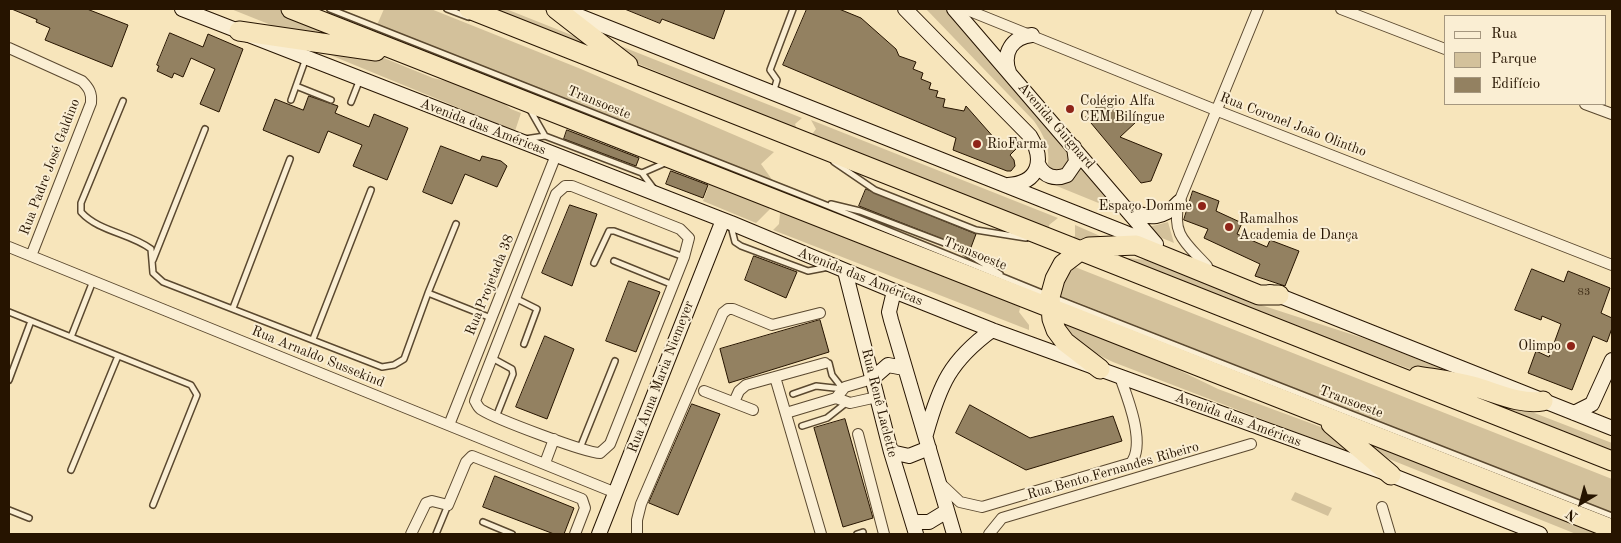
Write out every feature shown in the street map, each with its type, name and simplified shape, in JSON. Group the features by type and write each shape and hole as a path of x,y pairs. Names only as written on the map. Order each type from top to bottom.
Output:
{"highway":[{"path":"292,9 406,55 1051,302 1319,414 1612,529"},
{"path":"567,10 644,78"},
{"path":"472,14 644,78 1074,255 1612,460"},
{"path":"239,31 406,55"},
{"path":"1100,369 1065,342 1056,330 1051,302 1058,272 1074,255 1097,246 1136,246 1259,295 1280,295"},
{"path":"1340,355 1353,353 1418,376 1467,384 1518,400 1534,403 1543,401"},
{"path":"1319,414 1391,475"}],"main road":[{"name":"Avenida das Américas","path":"182,9 657,194 992,330 1391,475 1540,534"},
{"name":"Avenida Guignard","path":"904,9 1030,136 1038,153 1038,164"},
{"name":"Avenida Guignard","path":"954,9 1125,206 1156,245"},
{"path":"567,10 1612,428"},
{"path":"1009,72 1006,58 1012,44 1017,39 1032,34"},
{"path":"1008,185 1027,180 1033,174 1038,164 1046,175 1053,178 1067,175 1076,162 1074,147"},
{"path":"1125,206 1145,216 1155,217 1173,209 1179,202"},
{"name":"Rua Anna Maria Niemeyer","path":"599,534 726,222"},
{"name":"Rua Renê Laclette","path":"839,268 872,379 891,452 915,528"},
{"path":"894,291 889,312 954,534"},
{"path":"891,452 909,456 927,441 933,409 951,368 976,342 992,330"},
{"path":"1574,413 1592,404 1612,360"},
{"path":"872,379 888,365 904,368"},
{"path":"915,528 947,511"}],"street":[{"name":"Rua Coronel João Olintho","path":"966,9 1032,34 1218,111 1612,265"},
{"path":"1207,266 1186,243 1176,228 1175,219 1179,202 1218,111 1258,9"},
{"path":"1341,9 1444,49"},
{"name":"Rua Padre José Galdino","path":"9,48 82,82 88,87 92,95 91,104 31,256"},
{"path":"1588,105 1612,114"},
{"name":"Rua Projetada 38","path":"450,425 556,155"},
{"path":"565,186 572,186 680,229 689,238 684,257 610,444 600,453 580,449 481,410 475,401 491,358 556,194 565,186"},
{"name":"Rua Arnaldo Sussekind","path":"9,247 616,493"},
{"path":"637,534 637,520 641,504 723,313 728,309 733,309 772,325 820,313"},
{"path":"734,402 742,388 825,362"},
{"path":"774,377 821,534"},
{"name":"Rua Bento Fernandes Ribeiro","path":"940,484 960,502 982,507 1123,467 1131,463 1136,457 1138,448 1130,404 1120,377"},
{"path":"841,401 843,389 872,379"},
{"path":"704,391 752,410"},
{"path":"786,413 841,401 877,397"},
{"path":"858,434 884,534"},
{"path":"545,464 554,439"},
{"path":"487,461 494,444"},
{"name":"Rua Bento Fernandes Ribeiro","path":"988,534 1002,518 1251,444"},
{"path":"411,534 426,502 432,501 448,505 469,458 477,456 582,499 585,503 585,508 575,534"},
{"path":"1382,507 1390,534"}],"lane":[{"name":"Transoeste","path":"330,9 821,203 1011,281 1051,302 1612,516"},
{"path":"447,9 472,14"},
{"path":"773,93 776,80 770,70 793,9"},
{"path":"291,100 306,58"},
{"path":"351,102 360,78"},
{"path":"296,86 331,100"},
{"path":"523,99 545,136"},
{"path":"123,101 81,202 81,212 90,222 139,239 151,249 153,273 163,282 382,367 394,366 404,359 456,224"},
{"path":"153,260 205,129"},
{"path":"518,140 545,136 642,174 657,194"},
{"path":"642,174 673,158"},
{"path":"825,158 861,173"},
{"path":"233,308 290,159"},
{"path":"834,162 864,184 894,198 976,230 1026,238"},
{"path":"313,339 371,190"},
{"path":"821,203 860,210 960,249 1011,281"},
{"path":"999,227 1035,241"},
{"path":"594,263 609,231 614,231 684,257"},
{"path":"614,261 673,285"},
{"path":"71,337 93,281"},
{"path":"428,293 492,318"},
{"path":"515,298 537,309 524,344"},
{"path":"9,312 191,385 197,395 153,505"},
{"path":"9,380 31,321"},
{"path":"71,470 118,356"},
{"path":"491,358 508,365 512,369 513,374 496,416"},
{"path":"580,449 615,361"},
{"path":"825,362 828,363 832,375 843,389"},
{"path":"792,394 816,386 843,389"},
{"path":"802,426 827,418 841,401"},
{"path":"436,534 448,505"},
{"path":"9,510 29,518"},
{"path":"483,522 512,534"},
{"path":"857,534 863,532"}],"green space":[{"path":"231,9 279,9 355,39 276,27"},
{"path":"384,9 431,9 581,69 774,152 761,164 773,181 377,25"},
{"path":"486,9 506,9 594,44 615,60"},
{"path":"926,9 946,9 1123,213 1042,180 1048,165 1048,150 1043,136 1034,121"},
{"path":"306,45 379,56 433,78 476,88 495,96 511,109 521,113 515,131"},
{"path":"618,45 802,118 795,124 799,134 730,101 636,63"},
{"path":"811,120 1058,218 1049,225 1050,234 810,137 816,129"},
{"path":"711,180 766,203 770,209 756,223 703,201"},
{"path":"785,210 1021,305 1019,312 1029,325 1029,330 773,230 779,224 780,213"},
{"path":"1168,222 1174,243 1162,238 1149,227"},
{"path":"1075,225 1107,239 1079,246 1066,241 1075,236"},
{"path":"1102,255 1146,260 1264,306 1369,340 1447,371 1443,375 1410,369"},
{"path":"1075,267 1612,479 1612,513 1059,295 1066,277"},
{"path":"1061,320 1125,344 1218,389 1329,430 1381,465 1113,362 1084,345"},
{"path":"1467,387 1612,443 1612,457 1437,388"},
{"path":"1355,435 1606,534 1576,534 1389,459"},
{"path":"1295,492 1332,508 1328,516 1291,500"}],"building":[{"path":"12,9 87,9 128,25 112,67 45,40 50,28"},
{"path":"625,9 725,9 714,39 662,19 660,23"},
{"path":"807,9 839,9 861,18 896,49 899,56 916,62 913,69 923,73 921,79 931,83 929,89 938,91 936,97 945,99 943,107 964,111 966,106 1003,148 1012,139 1019,146 1010,155 1014,160 1015,166 1011,171 1007,171 953,150 956,138 783,65"},
{"path":"170,33 203,47 208,34 243,49 219,112 200,104 215,69 191,58 183,77 174,73 172,78 157,71 159,66 157,65"},
{"path":"309,96 338,106 335,113 369,127 374,114 408,128 387,180 353,166 362,145 328,131 319,153 263,130 275,99 303,110"},
{"path":"1103,102 1136,122 1120,137 1162,154 1151,181 1141,183 1086,117"},
{"path":"567,130 639,158 636,166 564,139"},
{"path":"441,146 480,161 482,156 501,161 507,166 497,187 465,174 452,204 423,192"},
{"path":"671,171 708,185 703,198 666,184"},
{"path":"866,189 976,234 970,250 859,206"},
{"path":"1193,191 1219,201 1216,211 1242,223 1237,234 1267,247 1270,240 1299,251 1285,286 1255,276 1260,264 1204,238 1208,229 1184,220"},
{"path":"570,205 597,214 572,286 542,273"},
{"path":"754,256 797,272 786,298 745,280"},
{"path":"1532,269 1564,282 1568,271 1610,288 1601,313 1612,318 1612,328 1607,342 1593,336 1572,390 1528,373 1536,351 1549,357 1561,324 1542,316 1541,320 1515,310"},
{"path":"629,281 660,292 636,352 606,341"},
{"path":"820,320 829,352 729,383 720,349"},
{"path":"545,336 574,349 547,419 516,407"},
{"path":"692,404 720,414 678,515 649,503"},
{"path":"970,405 1030,438 1113,416 1122,441 1026,470 956,433"},
{"path":"845,419 873,518 843,527 814,428"},
{"path":"495,476 574,508 564,534 554,534 483,507"}],"place":[{"name":"Colégio Alfa CEM Bilíngue","path":"1070,109"},
{"name":"RioFarma","path":"977,144"},
{"name":"Espaço Domme","path":"1202,206"},
{"name":"Ramalhos Academia de Dança","path":"1229,227"},
{"name":"Olimpo","path":"1571,346"}]}
